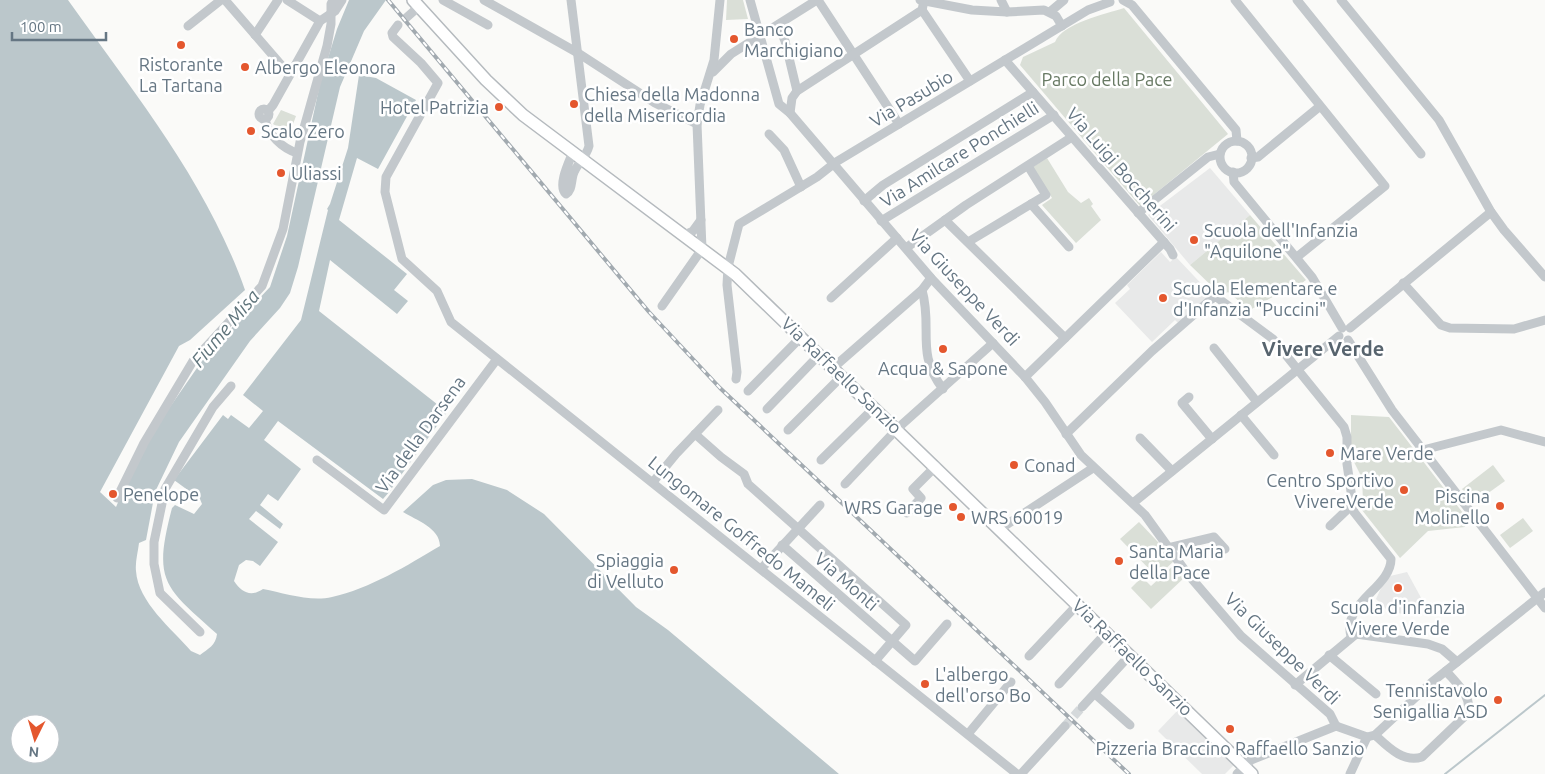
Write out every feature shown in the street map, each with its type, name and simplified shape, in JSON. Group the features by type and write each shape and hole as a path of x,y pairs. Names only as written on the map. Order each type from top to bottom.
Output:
{"main road":[{"name":"Via Raffaello Sanzio","path":"419,3 504,98 583,160 728,267 898,428 1000,530 1107,632 1245,771"}],"street":[{"path":"188,26 225,0 282,66 292,72"},
{"path":"255,35 278,0"},
{"path":"287,0 320,22"},
{"path":"117,498 144,443 193,361 262,286 283,229 297,153 327,46 333,0"},
{"path":"297,153 283,147 269,130 266,115 320,22 342,0"},
{"path":"484,0 578,53 655,104 697,124"},
{"path":"571,0 589,146 583,160 575,169 569,192 564,194 566,173 573,152"},
{"path":"662,306 702,249 697,124 700,105 711,75 720,0"},
{"name":"Via Giuseppe Verdi","path":"750,0 758,37 774,94 779,104 790,113 931,278 1025,377 1093,468 1145,515 1200,589 1241,636 1330,714 1336,726"},
{"path":"711,75 731,54 818,0 899,124"},
{"path":"1001,0 1007,12"},
{"path":"1050,11 1064,0"},
{"path":"1088,10 1100,0"},
{"path":"1088,10 1109,1 1115,3 1122,0 1132,5 1236,130 1237,141"},
{"path":"1234,0 1385,186 1297,257"},
{"path":"1297,0 1421,154"},
{"path":"1341,0 1439,120 1491,212 1504,230 1545,277"},
{"path":"449,2 488,25"},
{"path":"406,18 419,3"},
{"path":"922,4 970,81"},
{"path":"790,113 792,98 797,91 854,55 922,4 1007,12 1044,10 1050,11 1062,26"},
{"name":"Via Pasubio","path":"728,267 738,224 817,177 833,164 1088,10"},
{"name":"Lungomare Goffredo Mameli","path":"398,25 392,33 393,38 421,63 438,83 385,181 385,192 402,259 437,290 447,317 1017,774"},
{"path":"778,25 785,41 797,91"},
{"path":"716,44 719,50 731,54"},
{"name":"Via Luigi Boccherini","path":"1006,60 1164,242 1173,255"},
{"path":"864,201 883,185 1033,92"},
{"path":"1251,158 1258,157 1319,107"},
{"name":"Via Amilcare Ponchielli","path":"882,221 1054,115"},
{"path":"769,134 784,150 801,187"},
{"path":"906,248 945,220 1072,137"},
{"path":"1138,213 1208,157 1220,154 1228,143 1237,141 1246,144 1251,158 1248,167 1233,172 1224,168 1220,154"},
{"path":"968,242 1046,195 1028,166"},
{"path":"1233,172 1234,182 1312,277 1380,392 1545,608"},
{"path":"1031,204 1070,247"},
{"path":"1133,503 1297,369 1345,333 1491,212"},
{"path":"684,235 694,231 701,220"},
{"path":"945,220 1065,338"},
{"path":"831,298 897,238"},
{"path":"1025,377 1164,242"},
{"path":"728,267 727,285 736,379"},
{"path":"834,367 922,290 931,278"},
{"path":"1403,283 1441,325 1450,328 1514,329 1545,320"},
{"path":"922,290 926,308 926,352 930,368 943,389"},
{"path":"1066,434 1152,351 1215,296 1273,339 1346,431 1347,464 1353,494 1352,505 1357,516 1389,554 1391,564 1365,601 1353,612 1349,620 1350,636"},
{"path":"748,391 802,336"},
{"path":"845,484 898,428 993,343"},
{"path":"1214,348 1257,402"},
{"path":"767,409 820,354"},
{"name":"Via della Darsena","path":"316,460 384,510 497,359"},
{"path":"788,430 843,375"},
{"path":"200,632 160,593 154,564 154,542 165,489 208,414 231,386"},
{"path":"1190,397 1182,403 1212,439"},
{"path":"820,460 875,407"},
{"path":"653,482 718,410"},
{"path":"1241,415 1274,456"},
{"path":"1424,450 1501,430 1545,442"},
{"path":"695,434 744,474 748,484 906,624 875,661"},
{"path":"1140,438 1172,471"},
{"path":"907,512 921,498 913,490 936,466"},
{"path":"1000,530 1093,468"},
{"path":"762,569 820,505"},
{"path":"1330,526 1352,505"},
{"path":"1168,548 1214,537 1225,549"},
{"name":"Via Monti","path":"782,545 915,661 947,624"},
{"path":"1350,774 1371,736 1446,671 1545,592"},
{"path":"1029,656 1078,604"},
{"path":"1059,684 1107,632"},
{"path":"1295,685 1350,636 1362,633 1428,644 1442,649 1457,662"},
{"path":"1082,707 1130,655"},
{"path":"1329,655 1376,694"},
{"path":"1245,771 1251,760 1336,726 1371,736 1404,758 1414,759 1422,757 1467,714 1469,709 1467,697 1446,671"},
{"path":"968,734 1011,682"},
{"path":"1095,694 1130,725"},
{"path":"1021,774 1065,726"}],"shaded area":[{"path":"0,0 68,0 143,104 190,175 211,212 245,290 190,340 179,346 100,492 116,507 133,468 154,430 206,355 270,287 287,236 320,84 337,29 349,0 386,0 364,31 340,87 298,267 290,293 280,308 250,341 179,442 155,492 146,540 139,543 136,571 143,593 157,614 191,651 200,655 209,649 217,634 185,604 174,592 167,580 163,552 172,508 175,505 194,514 202,504 200,499 174,480 223,415 228,419 231,415 249,428 263,411 243,395 301,320 327,209 348,148 359,75 376,78 416,100 378,169 357,158 339,220 407,274 394,290 408,301 397,314 330,260 319,311 447,412 396,482 384,474 395,483 392,488 381,479 379,480 391,490 383,499 278,421 264,440 301,469 278,501 268,494 260,505 283,524 280,529 256,511 249,519 278,542 260,566 253,561 246,560 239,565 234,581 244,591 251,593 263,589 297,596 324,598 346,593 388,576 440,546 439,540 432,529 403,512 433,485 446,480 472,479 507,490 544,514 636,607 668,630 839,774 0,774"},
{"name":"Scuola dell'Infanzia \"Aquilone\"","path":"1210,168 1250,215 1190,265 1148,215"},
{"name":"Scuola Elementare e d'Infanzia \"Puccini\"","path":"1161,252 1170,262 1176,257 1211,294 1179,324 1175,320 1152,342 1115,303 1130,289 1127,285"},
{"name":"Scuola d'infanzia Vivere Verde","path":"1407,572 1425,605 1406,615 1387,610 1376,599 1386,577"},
{"path":"1178,710 1234,765 1225,774 1202,774 1158,731"}],"green space":[{"path":"727,0 743,0 748,19 726,20"},
{"name":"Parco della Pace","path":"1124,8 1228,134 1140,206 1020,65 1023,57 1055,42 1059,35 1075,24"},
{"path":"281,110 296,116 292,127 294,128 290,133 293,136 289,140 282,134 284,131 273,124"},
{"path":"1047,158 1068,192 1081,203 1089,198 1093,204 1091,206 1101,220 1076,243 1042,205 1052,198 1033,167"},
{"path":"1250,215 1306,280 1288,294 1281,292 1250,310 1228,292 1222,296 1190,265"},
{"name":"Centro Sportivo VivereVerde","path":"1351,415 1389,417 1466,517 1465,527 1428,531 1400,558 1358,505 1363,501 1362,478 1351,456"},
{"path":"1493,465 1505,481 1473,504 1462,489"},
{"path":"1523,518 1533,531 1510,548 1500,535"},
{"path":"1139,522 1175,560 1157,577 1120,539"},
{"path":"1174,565 1185,577 1151,609 1131,588 1142,577 1151,586"}],"waterway":[{"path":"1445,774 1545,695"}],"tunnel":[{"path":"1065,726 1082,707"}],"railway":[{"path":"388,0 649,312 720,388 1129,774"}],"place":[{"name":"Banco Marchigiano","path":"734,39"},
{"name":"Ristorante La Tartana","path":"181,45"},
{"name":"Albergo Eleonora","path":"245,67"},
{"name":"Chiesa della Madonna della Misericordia","path":"574,104"},
{"name":"Hotel Patrizia","path":"499,107"},
{"name":"Scalo Zero","path":"251,131"},
{"name":"Uliassi","path":"281,173"},
{"name":"Scuola dell'Infanzia \"Aquilone\"","path":"1194,240"},
{"name":"Scuola Elementare e d'Infanzia \"Puccini\"","path":"1163,298"},
{"name":"Acqua & Sapone","path":"943,349"},
{"name":"Mare Verde","path":"1330,453"},
{"name":"Conad","path":"1014,465"},
{"name":"Centro Sportivo VivereVerde","path":"1404,490"},
{"name":"Penelope","path":"113,494"},
{"name":"Piscina Molinello","path":"1500,506"},
{"name":"WRS Garage","path":"953,507"},
{"name":"WRS 60019","path":"961,517"},
{"name":"Santa Maria della Pace","path":"1119,561"},
{"name":"Spiaggia di Velluto","path":"674,570"},
{"name":"Scuola d'infanzia Vivere Verde","path":"1398,588"},
{"name":"L'albergo dell'orso Bo","path":"925,684"},
{"name":"Tennistavolo Senigallia ASD","path":"1498,700"},
{"name":"Pizzeria Braccino Raffaello Sanzio","path":"1230,729"}],"district":[{"name":"Vivere Verde","path":"1323,348"}],"water label":[{"name":"Fiume Misa","path":"225,328"}]}
